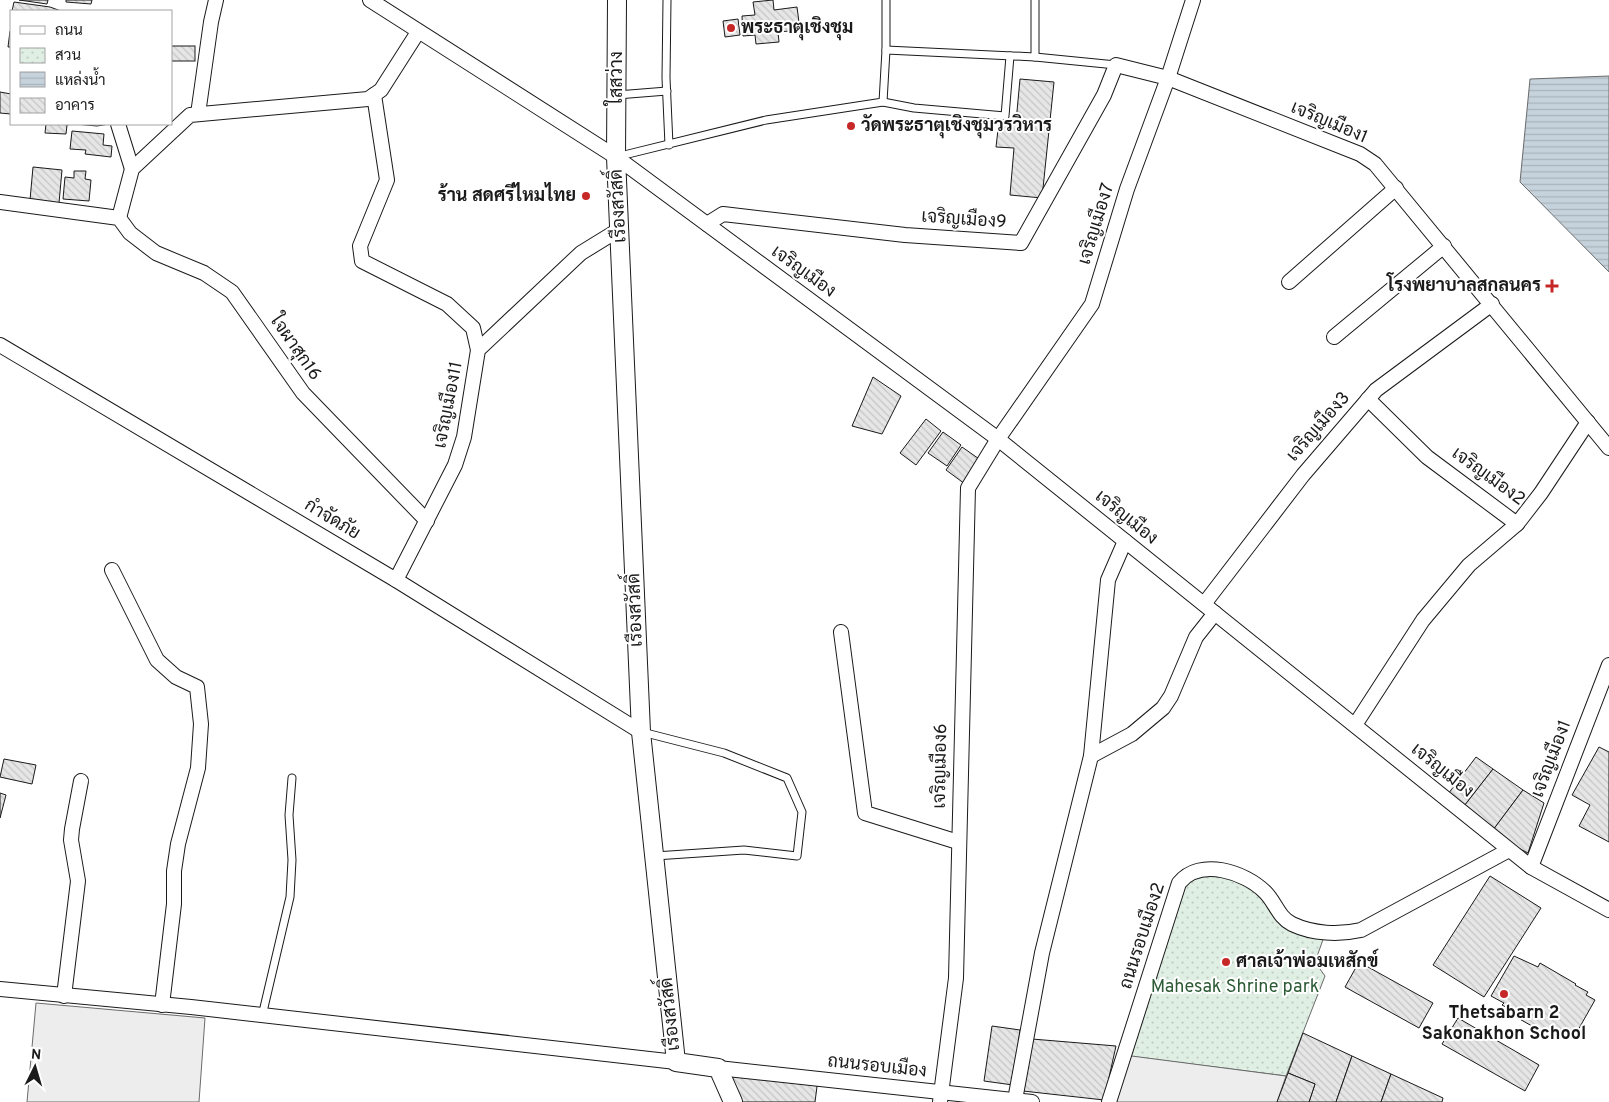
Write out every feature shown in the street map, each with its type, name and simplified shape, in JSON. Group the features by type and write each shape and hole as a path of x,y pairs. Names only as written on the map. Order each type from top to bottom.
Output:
{"street":[{"path":"198,114 211,22 216,0"},
{"name":"เจริญเมือง","path":"370,0 616,157 998,439 1531,867 1609,910"},
{"name":"ใสสว่าง","path":"616,157 617,0"},
{"name":"เจริญเมือง7","path":"998,439 1092,304 1127,189 1168,78 1192,0"},
{"path":"132,169 190,115 368,99 381,90 418,32"},
{"name":"เจริญเมือง1","path":"1116,65 1168,78 1360,154 1375,164 1609,448"},
{"name":"เจริญเมือง9","path":"707,224 723,214 905,235 1021,243 1104,95 1116,65"},
{"path":"374,95 387,180 360,246 362,261 447,304 473,328 478,350"},
{"path":"0,202 119,218 132,169 118,125"},
{"name":"เรืองสวัสดิ์","path":"616,157 641,732 676,1062"},
{"path":"1290,282 1396,188"},
{"name":"ใจผาสุก16","path":"119,218 130,234 156,254 204,273 232,292 303,393 358,452 427,521"},
{"name":"เจริญเมือง11","path":"396,580 455,465 464,437 478,350 581,253 620,228"},
{"path":"1334,337 1444,246"},
{"name":"เจริญเมือง3","path":"1091,756 1132,734 1152,719 1162,708 1171,696 1209,609 1303,475 1368,399 1376,390 1492,304"},
{"name":"กำจัดภัย","path":"0,345 396,580 641,732"},
{"name":"เจริญเมือง2","path":"1368,399 1427,457 1517,524 1541,493 1588,422"},
{"name":"เจริญเมือง6","path":"940,1098 956,978 968,488 998,439"},
{"path":"1355,725 1423,620 1469,565 1517,524"},
{"path":"1015,1100 1042,952 1091,756 1108,580 1125,541"},
{"path":"112,570 157,660 176,677 197,687 201,724 198,768 178,844 174,871 174,904 162,1005"},
{"path":"841,632 865,813 958,842"},
{"name":"เจริญเมือง1","path":"1531,867 1609,665"},
{"path":"64,996 78,881 71,840 82,781"},
{"name":"ถนนรอบเมือง2","path":"1109,1102 1179,883 1184,877 1212,870 1234,872 1266,893 1281,917 1292,924 1320,931 1349,932 1361,930 1509,850"},
{"path":"0,989 262,1016 718,1068 733,1102"},
{"name":"ถนนรอบเมือง","path":"718,1068 940,1098 1032,1102"}],"lane":[{"path":"667,0 669,145"},
{"path":"883,102 886,0"},
{"path":"1035,0 1035,57"},
{"path":"886,50 1035,57 1116,65"},
{"path":"616,157 669,145 702,134 766,120 883,102 914,108 1005,116 1010,56"},
{"path":"616,95 667,91"},
{"path":"641,732 724,753 787,778 802,812 797,856 744,850 654,856"},
{"path":"262,1016 290,897 292,860 289,815 292,778"}],"green space":[{"name":"Mahesak Shrine park","path":"1223,870 1256,884 1281,917 1325,934 1315,962 1325,976 1286,1076 1128,1056 1187,874"}],"shaded area":[{"path":"36,1003 205,1018 199,1102 27,1102"},
{"path":"1124,1055 1286,1076 1277,1102 1109,1102"}],"water":[{"path":"1609,76 1609,272 1520,182 1530,79"}],"building":[{"path":"19,0 48,0 47,4"},
{"path":"66,0 92,0 91,4 66,2"},
{"path":"773,0 774,10 797,7 800,30 778,32 779,42 756,44 755,35 743,36 742,16 755,15 753,2"},
{"path":"14,2 58,10 12,10"},
{"name":"พระธาตุเชิงชุม","path":"738,19 740,35 725,37 723,21"},
{"path":"10,31 10,47 8,47"},
{"path":"172,46 195,46 195,61 172,61"},
{"path":"1020,79 1054,82 1042,198 1010,195 1014,148 996,147 999,121 1016,122"},
{"path":"0,92 10,94 10,114 0,113"},
{"path":"46,125 67,125 66,134 45,133"},
{"path":"72,131 104,134 103,145 112,146 111,157 85,154 86,150 70,149"},
{"path":"33,167 62,170 59,203 30,200"},
{"path":"74,171 86,171 85,179 91,180 89,201 63,199 65,177 74,178"},
{"path":"873,377 901,396 882,434 852,426"},
{"path":"926,419 941,431 916,465 900,453"},
{"path":"943,432 961,445 947,466 928,453"},
{"path":"962,447 982,461 965,484 946,470"},
{"path":"1599,747 1609,752 1609,842 1579,826 1590,805 1572,795"},
{"path":"1476,757 1493,769 1461,810 1445,798"},
{"path":"4,759 36,765 32,784 0,777"},
{"path":"1493,769 1523,790 1490,834 1461,810"},
{"path":"1523,790 1544,803 1528,853 1490,834"},
{"path":"0,793 6,795 0,818"},
{"path":"1490,876 1541,908 1484,997 1433,965"},
{"path":"1514,956 1538,967 1540,963 1588,992 1586,995 1595,1000 1573,1039 1561,1032 1559,1036 1548,1031 1546,1034 1509,1013 1511,1010 1502,1005 1504,1003 1491,996"},
{"path":"1359,962 1433,1003 1419,1028 1345,987"},
{"path":"1458,1018 1539,1065 1525,1091 1442,1044"},
{"path":"992,1026 1020,1030 1013,1085 984,1081"},
{"path":"1303,1033 1352,1056 1336,1102 1309,1102 1315,1084 1288,1073"},
{"path":"1032,1039 1116,1046 1104,1100 1023,1091"},
{"path":"1352,1056 1391,1074 1381,1102 1336,1102"},
{"path":"718,1068 818,1079 815,1102 734,1102"},
{"path":"1288,1073 1315,1084 1309,1102 1277,1102"},
{"path":"1391,1074 1443,1098 1442,1102 1381,1102"}],"place":[{"name":"พระธาตุเชิงชุม","path":"731,28"},
{"name":"วัดพระธาตุเชิงชุมวรวิหาร","path":"851,126"},
{"name":"ร้าน สดศรีไหมไทย","path":"586,196"},
{"name":"โรงพยาบาลสกลนคร","path":"1552,286"},
{"name":"ศาลเจ้าพ่อมเหสักข์","path":"1226,962"},
{"name":"Thetsabarn 2 Sakonakhon School","path":"1504,994"}]}
